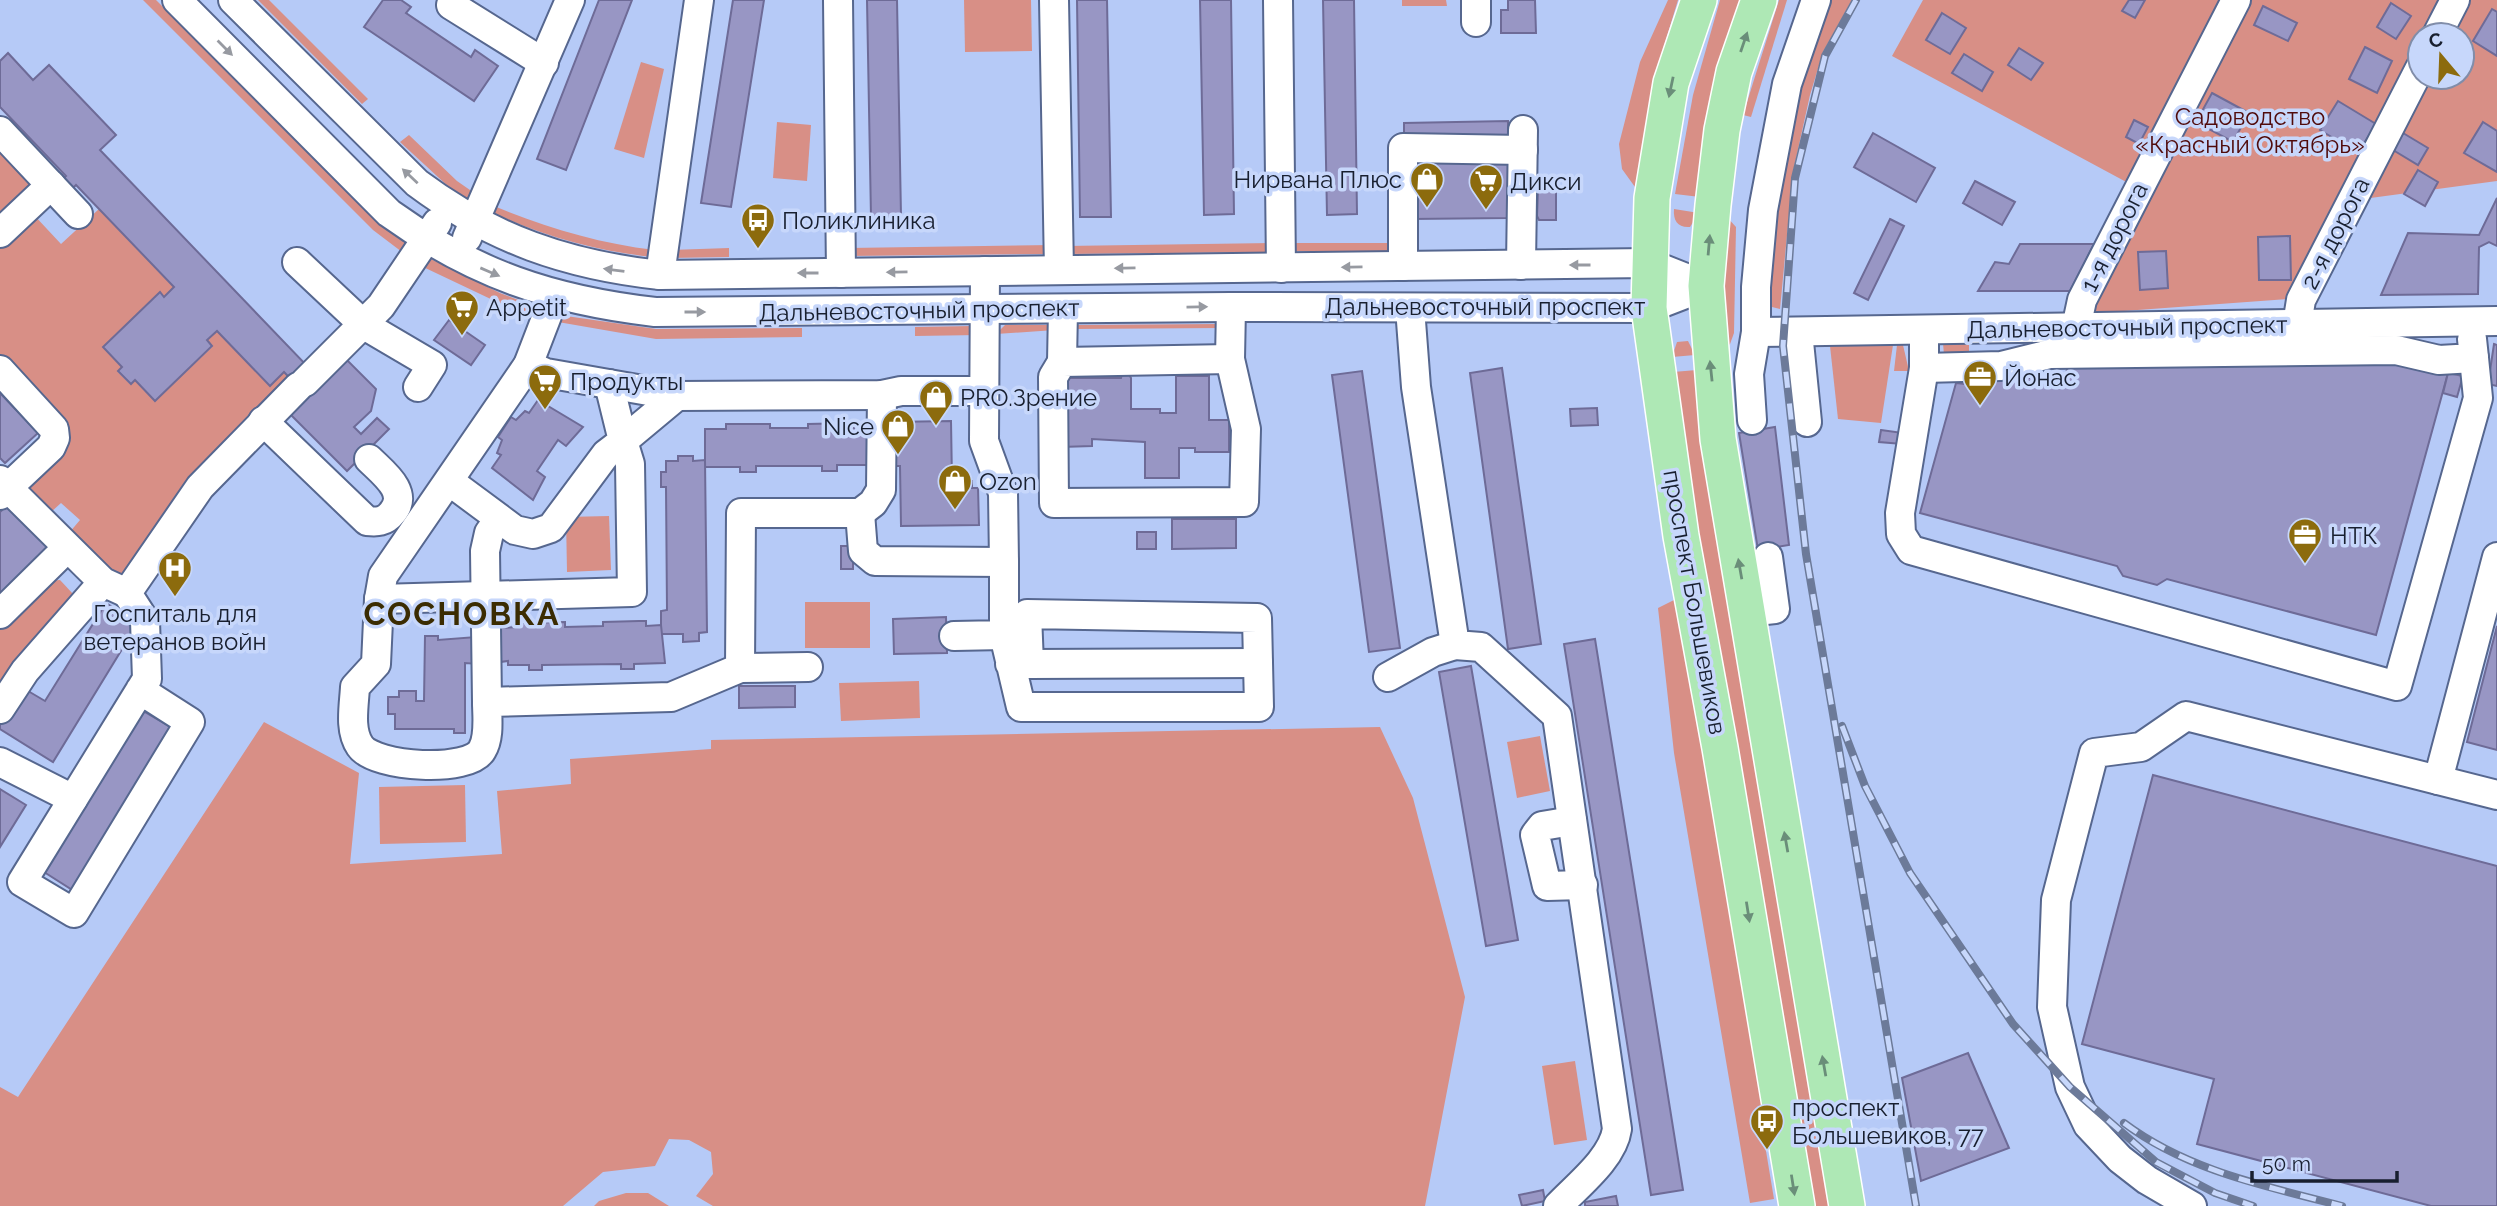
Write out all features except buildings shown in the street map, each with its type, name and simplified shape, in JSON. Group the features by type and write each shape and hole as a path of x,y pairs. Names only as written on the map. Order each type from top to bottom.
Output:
{"main road":[{"name":"проспект Большевиков","path":"1759,0 1734,72 1722,130 1706,286 1718,439 1847,1206"},
{"name":"проспект Большевиков","path":"1694,7 1671,83 1652,198 1648,308 1681,536 1720,748 1797,1206"}],"street":[{"name":"Дальневосточный проспект","path":"233,0 416,183 447,206 475,222 566,259 604,269 660,275 1648,263 1706,286"},
{"path":"456,257 475,222 570,0"},
{"path":"660,275 699,0"},
{"path":"838,0 841,273"},
{"path":"1054,0 1059,270"},
{"path":"1278,0 1280,268"},
{"path":"1752,420 1749,374 1756,332 1760,237 1774,139 1787,84 1816,0"},
{"name":"1-я дорога","path":"2076,328 2082,300 2236,0"},
{"path":"2444,21 2455,0"},
{"name":"Дальневосточный проспект","path":"181,2 389,213 456,257 555,295 601,306 655,312 1231,307 1648,308 1706,286"},
{"path":"451,5 544,63"},
{"name":"2-я дорога","path":"2297,325 2301,300 2408,91"},
{"path":"0,131 78,214"},
{"path":"1403,266 1403,148 1523,140 1521,265"},
{"path":"0,233 51,185"},
{"path":"0,709 25,671 115,588 200,487 263,421 381,306 447,206"},
{"path":"297,262 364,325 432,365 418,387"},
{"path":"985,271 984,440 1003,493 1004,635 1019,664"},
{"path":"499,519 489,533 485,551 487,702 486,739 481,753 467,762 394,764 373,758 360,746 354,728 355,687 376,664 379,599 383,576 528,365 555,295"},
{"path":"1063,309 1062,362 1053,377 1054,503 1244,502 1245,429 1230,359 1231,307"},
{"path":"1410,308 1416,387 1455,645"},
{"name":"Дальневосточный проспект","path":"1756,332 2484,322"},
{"path":"1924,330 1924,368 1900,513 1901,534 1911,550 2397,687 2478,398 2474,358 2484,322"},
{"path":"1798,332 1807,422"},
{"path":"1924,368 2001,366 2050,354 2396,350 2440,360 2474,358"},
{"path":"1062,362 1230,359"},
{"path":"528,365 546,373 677,396 882,396 901,391 984,391"},
{"path":"0,370 54,429 55,438 51,446 3,487 67,548 115,588 145,621 147,679 140,690 22,882 74,913 190,722 140,690"},
{"path":"379,599 632,592 630,464 609,384"},
{"path":"449,481 515,530 533,534 551,528 606,454 677,396"},
{"path":"740,667 741,513 860,513 873,503 881,490 882,396"},
{"path":"263,421 367,521 379,522 390,515 398,504 398,493 393,483 369,459"},
{"path":"860,513 863,551 875,561 1004,562"},
{"path":"0,614 67,548"},
{"path":"2438,780 2497,556"},
{"path":"1747,612 1775,609 1768,557"},
{"path":"1027,614 1257,618 1258,663 1259,707 1021,707 1019,664 1027,614"},
{"path":"954,636 1004,635"},
{"path":"1388,677 1433,652 1455,645 1481,647 1557,716 1617,1129 1615,1140 1607,1154 1559,1206"},
{"path":"1019,664 1258,663"},
{"path":"487,702 671,697 740,667 808,667"},
{"path":"2192,1206 2138,1173 2088,1125 2070,1087 2052,1007 2056,900 2094,753 2141,747 2186,716 2497,795"},
{"path":"0,762 73,799"},
{"path":"1572,821 1542,827 1535,835 1546,886 1583,885"}],"green space":[{"path":"143,0 156,0 379,222 407,244 406,255 373,230"},
{"path":"258,0 269,0 368,99 362,104"},
{"path":"964,0 1031,0 1032,51 965,52"},
{"path":"1402,0 1446,0 1447,6 1402,6"},
{"path":"1668,0 1678,0 1658,66 1635,187 1622,169 1619,144 1640,62"},
{"path":"1720,0 1747,0 1700,197 1675,194 1693,95"},
{"path":"1779,0 1787,0 1751,117 1743,115"},
{"path":"1829,0 1852,0 1823,52 1810,95 1793,172 1780,309 1772,307 1767,298 1780,158 1816,27"},
{"name":"Садоводство «Красный Октябрь»","path":"1923,0 2497,0 2497,181 2363,199 2289,299 2069,315 2130,184 1892,56"},
{"path":"641,62 664,69 644,158 614,149"},
{"path":"777,122 811,125 807,181 773,178"},
{"path":"409,135 457,181 480,197 477,205 451,189 400,142"},
{"path":"0,143 26,169 33,188 0,225"},
{"path":"494,206 573,234 655,250 653,257 611,251 550,235 491,212"},
{"path":"99,209 174,287 164,297 160,292 103,347 122,367 118,372 130,384 135,380 155,401 212,347 207,340 217,331 270,385 284,372 295,384 127,576 110,571 69,533 80,520 61,503 50,513 25,486 68,436 0,363 0,245 33,214 61,244"},
{"path":"1674,209 1699,213 1690,227 1686,227 1677,223"},
{"path":"1726,216 1736,227 1734,333 1730,344 1723,350 1722,285"},
{"path":"1274,243 1274,252 1065,254 1065,246"},
{"path":"1290,243 1391,243 1391,251 1290,251"},
{"path":"1052,245 1052,254 848,256 848,248"},
{"path":"729,248 729,257 669,258 670,250"},
{"path":"427,257 500,293 539,308 541,318 497,302 419,265"},
{"path":"566,316 656,329 802,328 802,337 656,339 558,322"},
{"path":"1218,324 1221,328 1074,329 1074,325"},
{"path":"1005,325 1055,325 1055,330 996,334"},
{"path":"972,326 979,335 915,336 915,327"},
{"path":"1688,341 1695,355 1672,357 1677,342"},
{"path":"1969,342 1969,362 1944,355 1943,343"},
{"path":"1893,345 1881,423 1838,419 1830,346"},
{"path":"1897,345 1903,345 1909,371 1894,371"},
{"path":"1697,370 1834,1206 1808,1206 1683,450 1673,372"},
{"path":"609,516 611,570 567,572 566,517"},
{"path":"60,580 74,595 0,694 0,627 47,581"},
{"path":"1676,599 1708,750 1770,1131 1763,1133 1774,1199 1750,1203 1674,753 1658,608"},
{"path":"805,602 870,602 870,648 805,648"},
{"path":"919,681 920,718 841,721 839,683"},
{"path":"264,722 359,773 350,864 502,854 497,791 571,784 570,759 711,749 711,740 1380,727 1413,798 1465,997 1425,1206 713,1206 696,1196 713,1174 711,1152 689,1140 669,1139 655,1166 603,1172 563,1206 0,1206 0,1087 18,1097"},
{"path":"1540,736 1550,791 1517,798 1507,742"},
{"path":"465,785 466,842 380,844 379,787"},
{"path":"1575,1061 1587,1140 1554,1145 1542,1066"},
{"path":"626,1193 648,1193 669,1206 594,1206 599,1201"}],"railway":[{"path":"1856,0 1825,56 1795,178 1783,346 1806,554 1916,1206"},
{"path":"1842,726 1865,786 1910,873 2013,1024 2070,1087 2156,1162 2215,1193 2253,1206"},
{"path":"2124,1123 2149,1140 2201,1165 2256,1184 2342,1206"}],"place":[{"name":"Нирвана Плюс","path":"1427,209"},
{"name":"Дикси","path":"1486,211"},
{"name":"Поликлиника","path":"758,250"},
{"name":"Appetit","path":"462,337"},
{"name":"Йонас","path":"1980,407"},
{"name":"Продукты","path":"545,411"},
{"name":"PRO.Зрение","path":"936,427"},
{"name":"Nice","path":"898,456"},
{"name":"Ozon","path":"955,511"},
{"name":"НТК","path":"2305,565"},
{"name":"Госпиталь для ветеранов войн","path":"175,598"},
{"name":"проспект Большевиков, 77","path":"1767,1151"}],"district":[{"name":"СОСНОВКА","path":"462,613"}]}
